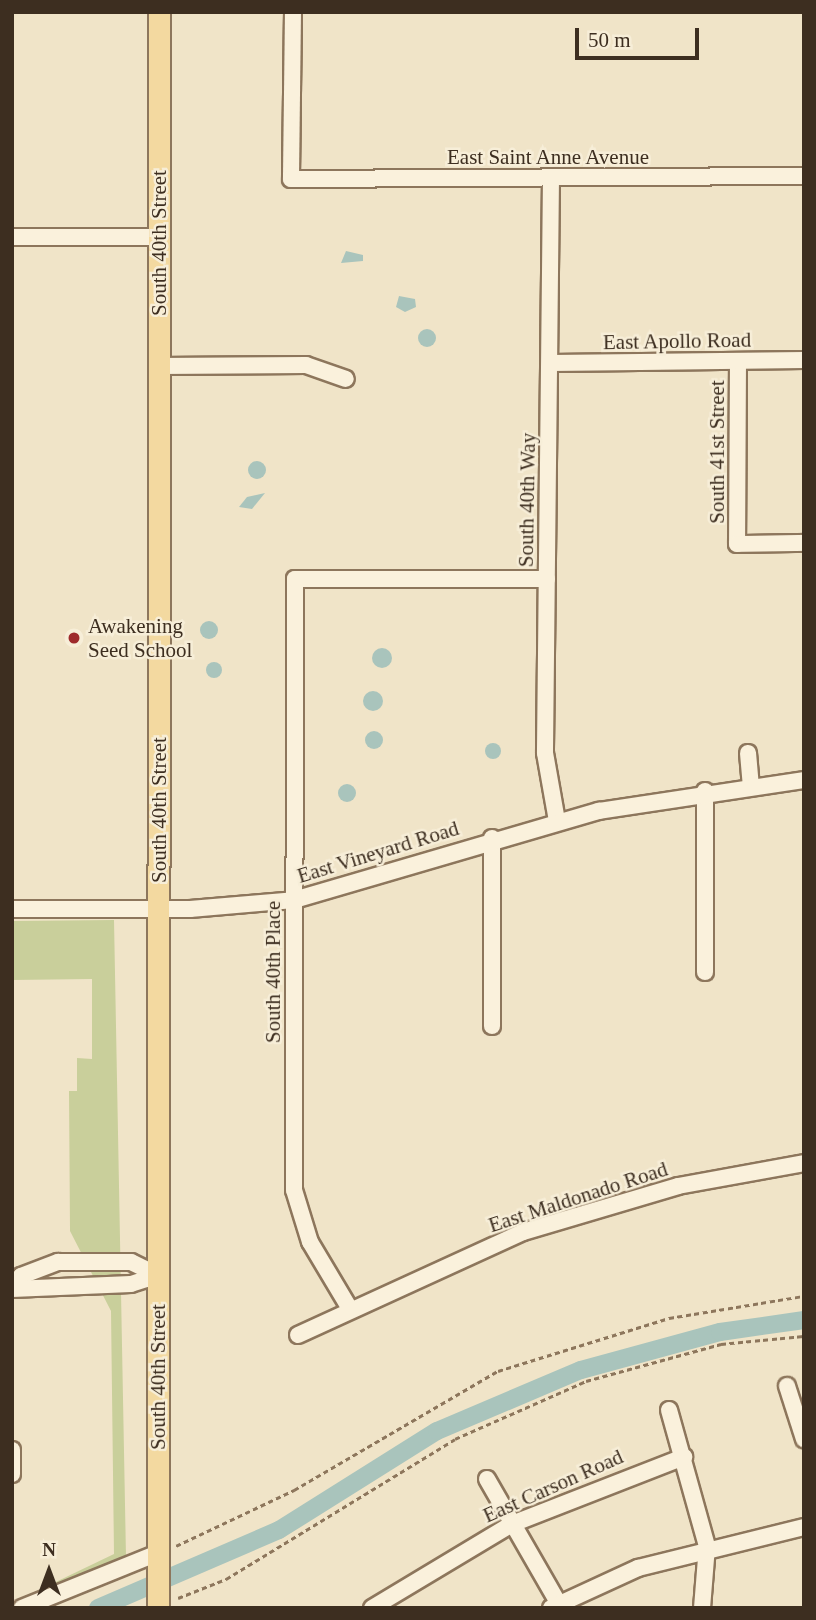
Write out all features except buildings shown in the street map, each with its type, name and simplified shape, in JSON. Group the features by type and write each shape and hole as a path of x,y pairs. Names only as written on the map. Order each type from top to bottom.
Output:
{"main road":[{"name":"South 40th Street","path":"158,1606 159,12"}],"street":[{"name":"East Saint Anne Avenue","path":"293,12 292,179 804,176"},
{"name":"South 40th Way","path":"551,177 545,753 557,821"},
{"path":"12,237 159,237"},
{"name":"East Apollo Road","path":"551,363 804,360"},
{"name":"South 41st Street","path":"738,361 737,544 804,543"},
{"path":"159,366 306,365 346,379"},
{"name":"South 40th Place","path":"350,1309 310,1242 294,1190 295,579 547,579"},
{"path":"748,753 751,785"},
{"name":"East Vineyard Road","path":"12,909 158,909 294,900 492,838 557,821 705,791 804,780"},
{"path":"705,791 705,972"},
{"path":"492,838 492,1026"},
{"name":"East Maldonado Road","path":"298,1335 523,1232 678,1186 804,1163"},
{"path":"12,1288 44,1265 70,1262 131,1262 158,1275"},
{"path":"70,1262 71,1283"},
{"path":"12,1288 71,1283 131,1284 158,1275"},
{"path":"788,1386 804,1438"},
{"path":"669,1410 707,1546 702,1608"},
{"path":"12,1450 12,1474"},
{"name":"East Carson Road","path":"372,1607 512,1524 684,1457"},
{"path":"487,1479 555,1606 707,1546 804,1527"},
{"path":"22,1608 158,1553"}],"path":[{"path":"158,1553 200,1539 295,1490 498,1371 669,1318 804,1296"},
{"path":"184,1595 226,1578 455,1439 586,1381 721,1344 804,1336"}],"green space":[{"path":"114,920 126,1557 12,1603 114,1554 111,1311 70,1231 69,1091 77,1091 77,1058 92,1059 92,979 12,980 12,921"}],"water":[{"path":"346,251 363,255 363,261 341,263"},
{"path":"399,296 415,299 416,307 405,312 396,307"},
{"path":"427,329 433,332 436,338 433,344 427,347 421,344 418,338 421,332"},
{"path":"257,461 263,464 266,470 263,476 257,479 251,476 248,470 251,464"},
{"path":"265,493 252,509 239,507 247,497"},
{"path":"209,621 215,624 218,630 215,636 209,639 203,636 200,630 203,624"},
{"path":"382,648 389,651 392,658 389,665 382,668 375,665 372,658 375,651"},
{"path":"211,662 217,662 222,670 220,676 211,678 206,673 206,667"},
{"path":"373,691 380,694 383,701 380,708 373,711 366,708 363,701 366,694"},
{"path":"374,731 380,734 383,740 380,746 374,749 368,746 365,740 368,734"},
{"path":"493,743 501,751 493,759 485,751"},
{"path":"347,784 353,787 356,793 353,799 347,802 341,799 338,793 341,787"}],"waterway":[{"path":"98,1608 279,1530 437,1431 581,1370 720,1332 804,1320"}],"place":[{"name":"Awakening Seed School","path":"74,638"}]}
